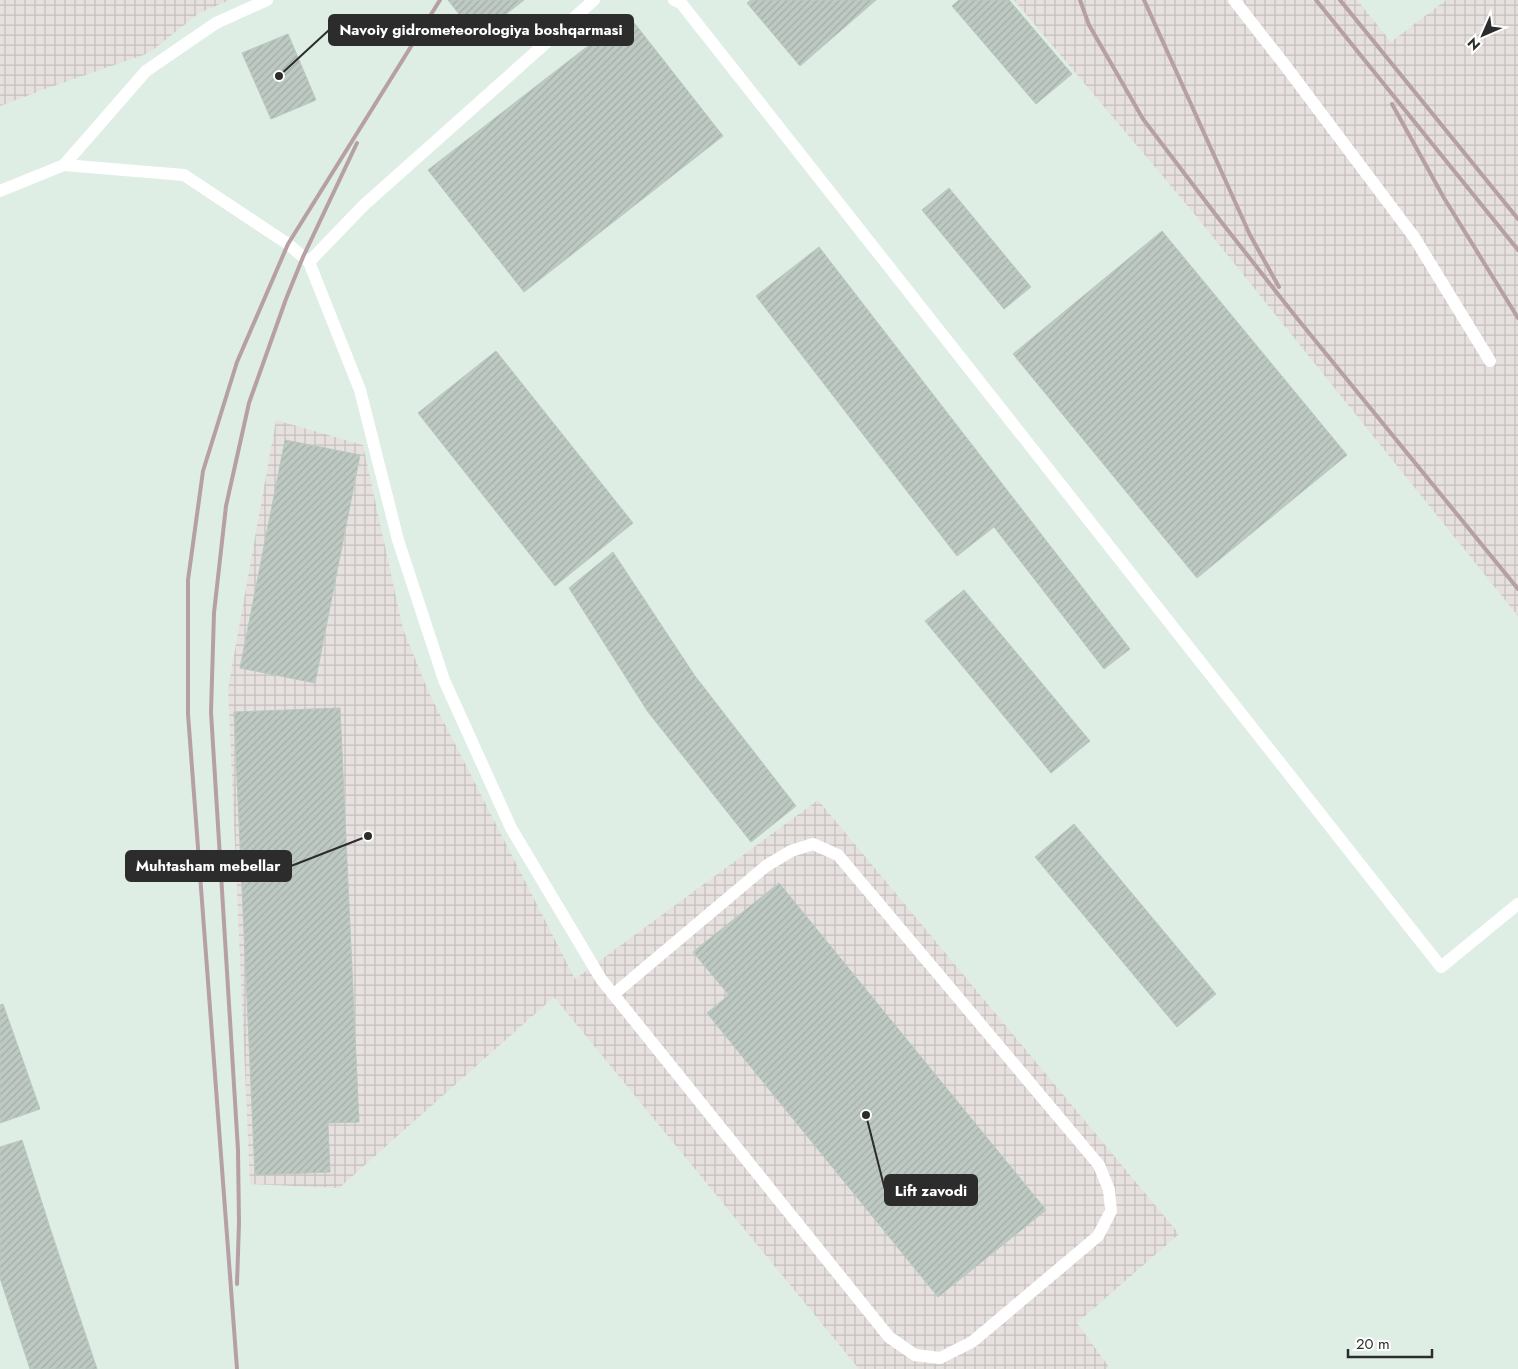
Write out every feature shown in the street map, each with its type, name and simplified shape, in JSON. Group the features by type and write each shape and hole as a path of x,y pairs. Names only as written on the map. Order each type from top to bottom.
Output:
{"lane":[{"path":"0,191 64,165 146,71 216,23 267,0"},
{"path":"309,262 364,205 594,0"},
{"path":"674,0 681,3 1441,967 1518,904"},
{"path":"1234,0 1414,237 1490,361"},
{"path":"64,165 184,175 288,244 309,262 360,390 398,540 444,680 511,828 601,979 889,1337 915,1356 940,1358 972,1342 1098,1236 1110,1211 1108,1190 1099,1165 838,855 813,844 791,850 766,866 614,994"}],"shaded area":[{"path":"0,0 230,0 199,13 149,53 0,106"},
{"path":"1014,0 1357,0 1391,42 1446,0 1518,0 1518,616 1192,211"},
{"path":"276,420 363,445 403,629 429,693 575,979 818,800 1179,1234 1077,1323 1109,1367 1106,1369 859,1369 554,997 339,1188 250,1184 228,689"}],"building":[{"path":"448,0 524,0 477,37"},
{"path":"751,0 876,0 800,66 747,3"},
{"path":"959,0 1009,0 1072,74 1036,104 952,6"},
{"path":"628,15 723,136 524,292 428,170"},
{"path":"288,34 316,100 271,119 242,53"},
{"path":"949,188 1031,287 1004,309 922,210"},
{"path":"1162,231 1347,455 1197,578 1013,354"},
{"path":"819,247 1130,649 1104,669 994,527 957,556 756,296"},
{"path":"496,351 633,523 555,586 418,413"},
{"path":"285,440 360,455 315,683 240,668"},
{"path":"613,552 695,676 796,806 751,842 648,712 569,588"},
{"path":"964,590 1090,741 1051,773 925,621"},
{"path":"340,708 359,1122 328,1123 330,1172 255,1175 234,712"},
{"path":"1074,824 1216,994 1177,1027 1035,857"},
{"path":"779,883 1046,1210 938,1297 707,1013 729,995 693,952"},
{"path":"3,1004 40,1109 0,1123 0,1005"},
{"path":"22,1140 97,1369 30,1369 0,1278 0,1147"}],"railway":[{"path":"237,1369 188,714 188,580 203,471 237,362 288,244 440,0"},
{"path":"1080,0 1089,25 1143,119 1296,317 1518,589"},
{"path":"1144,0 1250,235 1279,287"},
{"path":"1316,0 1518,250"},
{"path":"1340,0 1518,219"},
{"path":"1392,104 1444,198 1518,318"},
{"path":"237,1284 239,1223 238,1150 211,712 214,613 226,506 249,403 303,257 357,143"}],"place":[{"name":"Navoiy gidrometeorologiya boshqarmasi","path":"279,76"},
{"name":"Muhtasham mebellar","path":"368,836"},
{"name":"Lift zavodi","path":"866,1115"}]}
